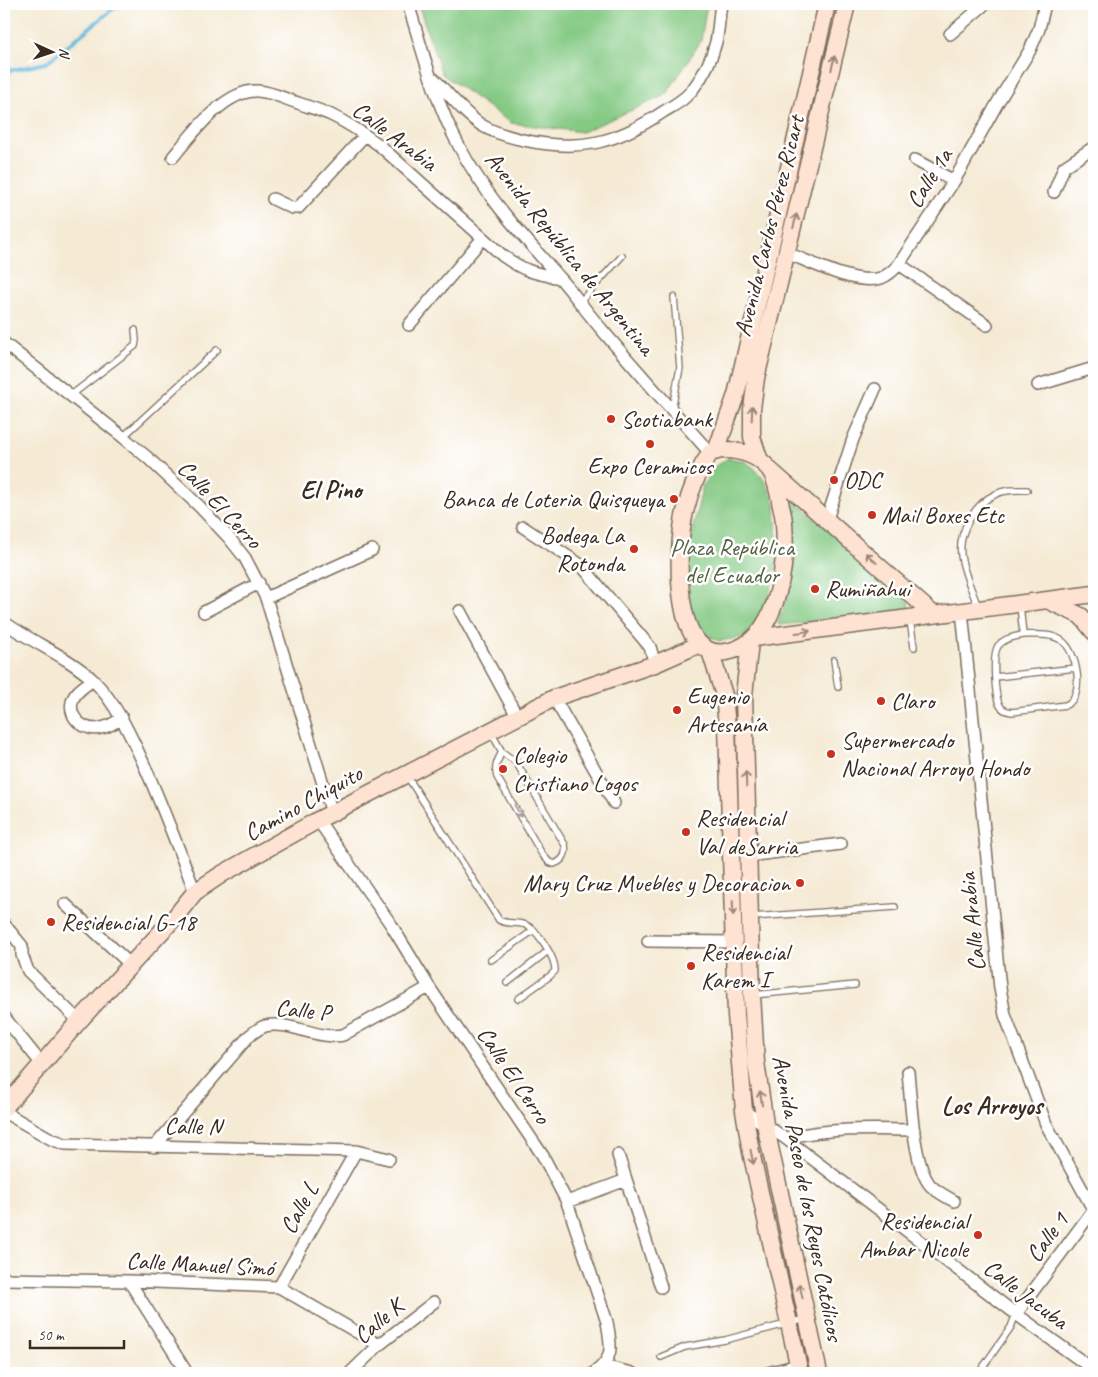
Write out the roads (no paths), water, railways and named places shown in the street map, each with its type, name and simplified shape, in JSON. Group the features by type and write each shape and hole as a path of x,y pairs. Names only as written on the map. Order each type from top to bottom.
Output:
{"main road":[{"name":"Avenida Carlos Pérez Ricart","path":"713,452 727,425 736,395 827,4"},
{"name":"Avenida Carlos Pérez Ricart","path":"765,465 752,437 753,401 758,369 846,4"},
{"path":"765,465 778,491 784,522 785,553 777,593 770,615 762,630 752,640 736,649 723,652 705,648 692,634 684,614 680,592 679,562 681,532 691,491 702,466 713,452 735,451 747,454 765,465 934,614"},
{"path":"752,640 934,614 1094,594"},
{"path":"1045,600 1081,616 1094,632"},
{"name":"Avenida Paseo de los Reyes Católicos","path":"752,640 744,695 752,996 756,1062 765,1124 818,1373"},
{"name":"Camino Chiquito","path":"4,1110 41,1063 195,892 222,874 406,774 554,698 705,648"},
{"name":"Avenida Paseo de los Reyes Católicos","path":"705,648 724,694 727,726 735,997 744,1111 751,1152 799,1369"}],"street":[{"name":"Avenida República de Argentina","path":"408,4 430,74 458,145 477,178 494,201 672,410 713,452"},
{"path":"430,74 455,101 483,126 507,136 546,144 589,145 628,132 650,121 686,98 694,88 711,56 716,41 721,4"},
{"path":"950,34 985,4"},
{"name":"Calle 1a","path":"787,253 857,279 882,278 891,273 899,264 954,181 998,102 1030,50 1039,30 1045,4"},
{"name":"Calle Arabia","path":"174,157 194,131 228,100 256,91 267,92 330,115 365,135 379,145 503,256 529,272 560,278"},
{"path":"273,199 292,208 298,208 365,135"},
{"path":"1054,192 1064,167 1094,147"},
{"path":"915,160 954,181"},
{"path":"409,325 483,238"},
{"path":"899,264 988,325"},
{"name":"Calle El Cerro","path":"4,343 123,437 200,507 230,538 245,558 266,598 325,817 429,987 543,1156 567,1202 607,1322 611,1342 610,1355 599,1370"},
{"path":"1038,385 1094,368"},
{"path":"827,519 853,439 875,389"},
{"path":"523,527 581,565 650,648 655,664"},
{"path":"266,598 372,550"},
{"path":"204,612 258,583"},
{"path":"460,611 517,716"},
{"name":"Calle Arabia","path":"962,611 1000,988 1005,1015 1046,1124 1094,1209"},
{"path":"4,622 18,633 66,661 93,680 122,718 158,794 195,892"},
{"path":"93,680 78,690 72,702 72,712 75,719 82,726 91,729 101,729 122,718"},
{"path":"554,698 614,803"},
{"path":"748,856 841,844"},
{"path":"65,904 131,965"},
{"path":"4,924 22,946 22,956 28,971 79,1021"},
{"path":"648,941 734,942"},
{"name":"Calle P","path":"154,1147 248,1036 257,1030 266,1026 277,1025 327,1037 343,1035 429,987"},
{"path":"735,997 752,996"},
{"path":"4,1017 41,1063"},
{"path":"908,1072 914,1130 922,1173 932,1187 954,1201"},
{"name":"Calle N","path":"4,1110 51,1140 65,1144 356,1151 389,1158"},
{"name":"Calle Jacuba","path":"744,1111 785,1138 1016,1314 1094,1370"},
{"path":"785,1138 805,1133 834,1130 914,1130"},
{"name":"Calle L","path":"280,1287 356,1151"},
{"path":"618,1155 661,1287"},
{"path":"567,1202 626,1180"},
{"name":"Calle 1","path":"1016,1314 1094,1209"},
{"name":"Calle Manuel Simó","path":"4,1279 129,1281 280,1287 379,1345"},
{"path":"129,1281 187,1373"},
{"name":"Calle K","path":"350,1373 379,1345 434,1302"},
{"path":"768,1373 799,1369"},
{"path":"599,1370 632,1373"}],"lane":[{"path":"580,302 622,256"},
{"path":"672,410 680,368 674,297"},
{"path":"70,396 135,346 135,330"},
{"path":"123,437 217,350"},
{"path":"979,609 961,554 964,531 979,507 996,494 1011,490 1027,490"},
{"path":"1020,603 1023,635"},
{"path":"910,618 914,647"},
{"path":"1023,635 1053,636 1063,641 1070,649 1076,668 1078,691 1072,702 1066,705 1012,712 1004,711 999,705 994,656 997,647 1003,641 1023,635"},
{"path":"834,660 838,687"},
{"path":"995,677 1076,668"},
{"path":"490,730 502,752 516,762 565,845 565,854 560,862 554,864 549,862 542,854 498,776 495,770 502,752"},
{"path":"406,774 498,920 523,924 534,930 554,960 555,971 518,999"},
{"path":"750,918 895,907"},
{"path":"491,960 534,930"},
{"path":"507,983 548,951"},
{"path":"752,996 855,985"},
{"path":"979,1373 1011,1327 1016,1314"},
{"path":"662,1357 685,1347 725,1340 807,1319"}],"waterway":[{"path":"4,72 46,63 119,4"}],"place":[{"name":"Scotiabank","path":"611,419"},
{"name":"Expo Ceramicos","path":"650,444"},
{"name":"ODC","path":"834,480"},
{"name":"Banca de Loteria Quisqueya","path":"674,499"},
{"name":"Mail Boxes Etc","path":"872,515"},
{"name":"Bodega La Rotonda","path":"634,549"},
{"name":"Rumiñahui","path":"815,589"},
{"name":"Claro","path":"881,701"},
{"name":"Eugenio Artesanía","path":"677,710"},
{"name":"Supermercado Nacional Arroyo Hondo","path":"831,754"},
{"name":"Colegio Cristiano Logos","path":"503,769"},
{"name":"Residencial Val deSarria","path":"686,832"},
{"name":"Mary Cruz Muebles y Decoracion","path":"800,883"},
{"name":"Residencial G-18","path":"51,922"},
{"name":"Residencial Karem I","path":"691,966"},
{"name":"Residencial Ambar Nicole","path":"978,1235"}],"district":[{"name":"El Pino","path":"331,490"},
{"name":"Los Arroyos","path":"992,1106"}],"park label":[{"name":"Plaza República del Ecuador","path":"732,561"}]}
